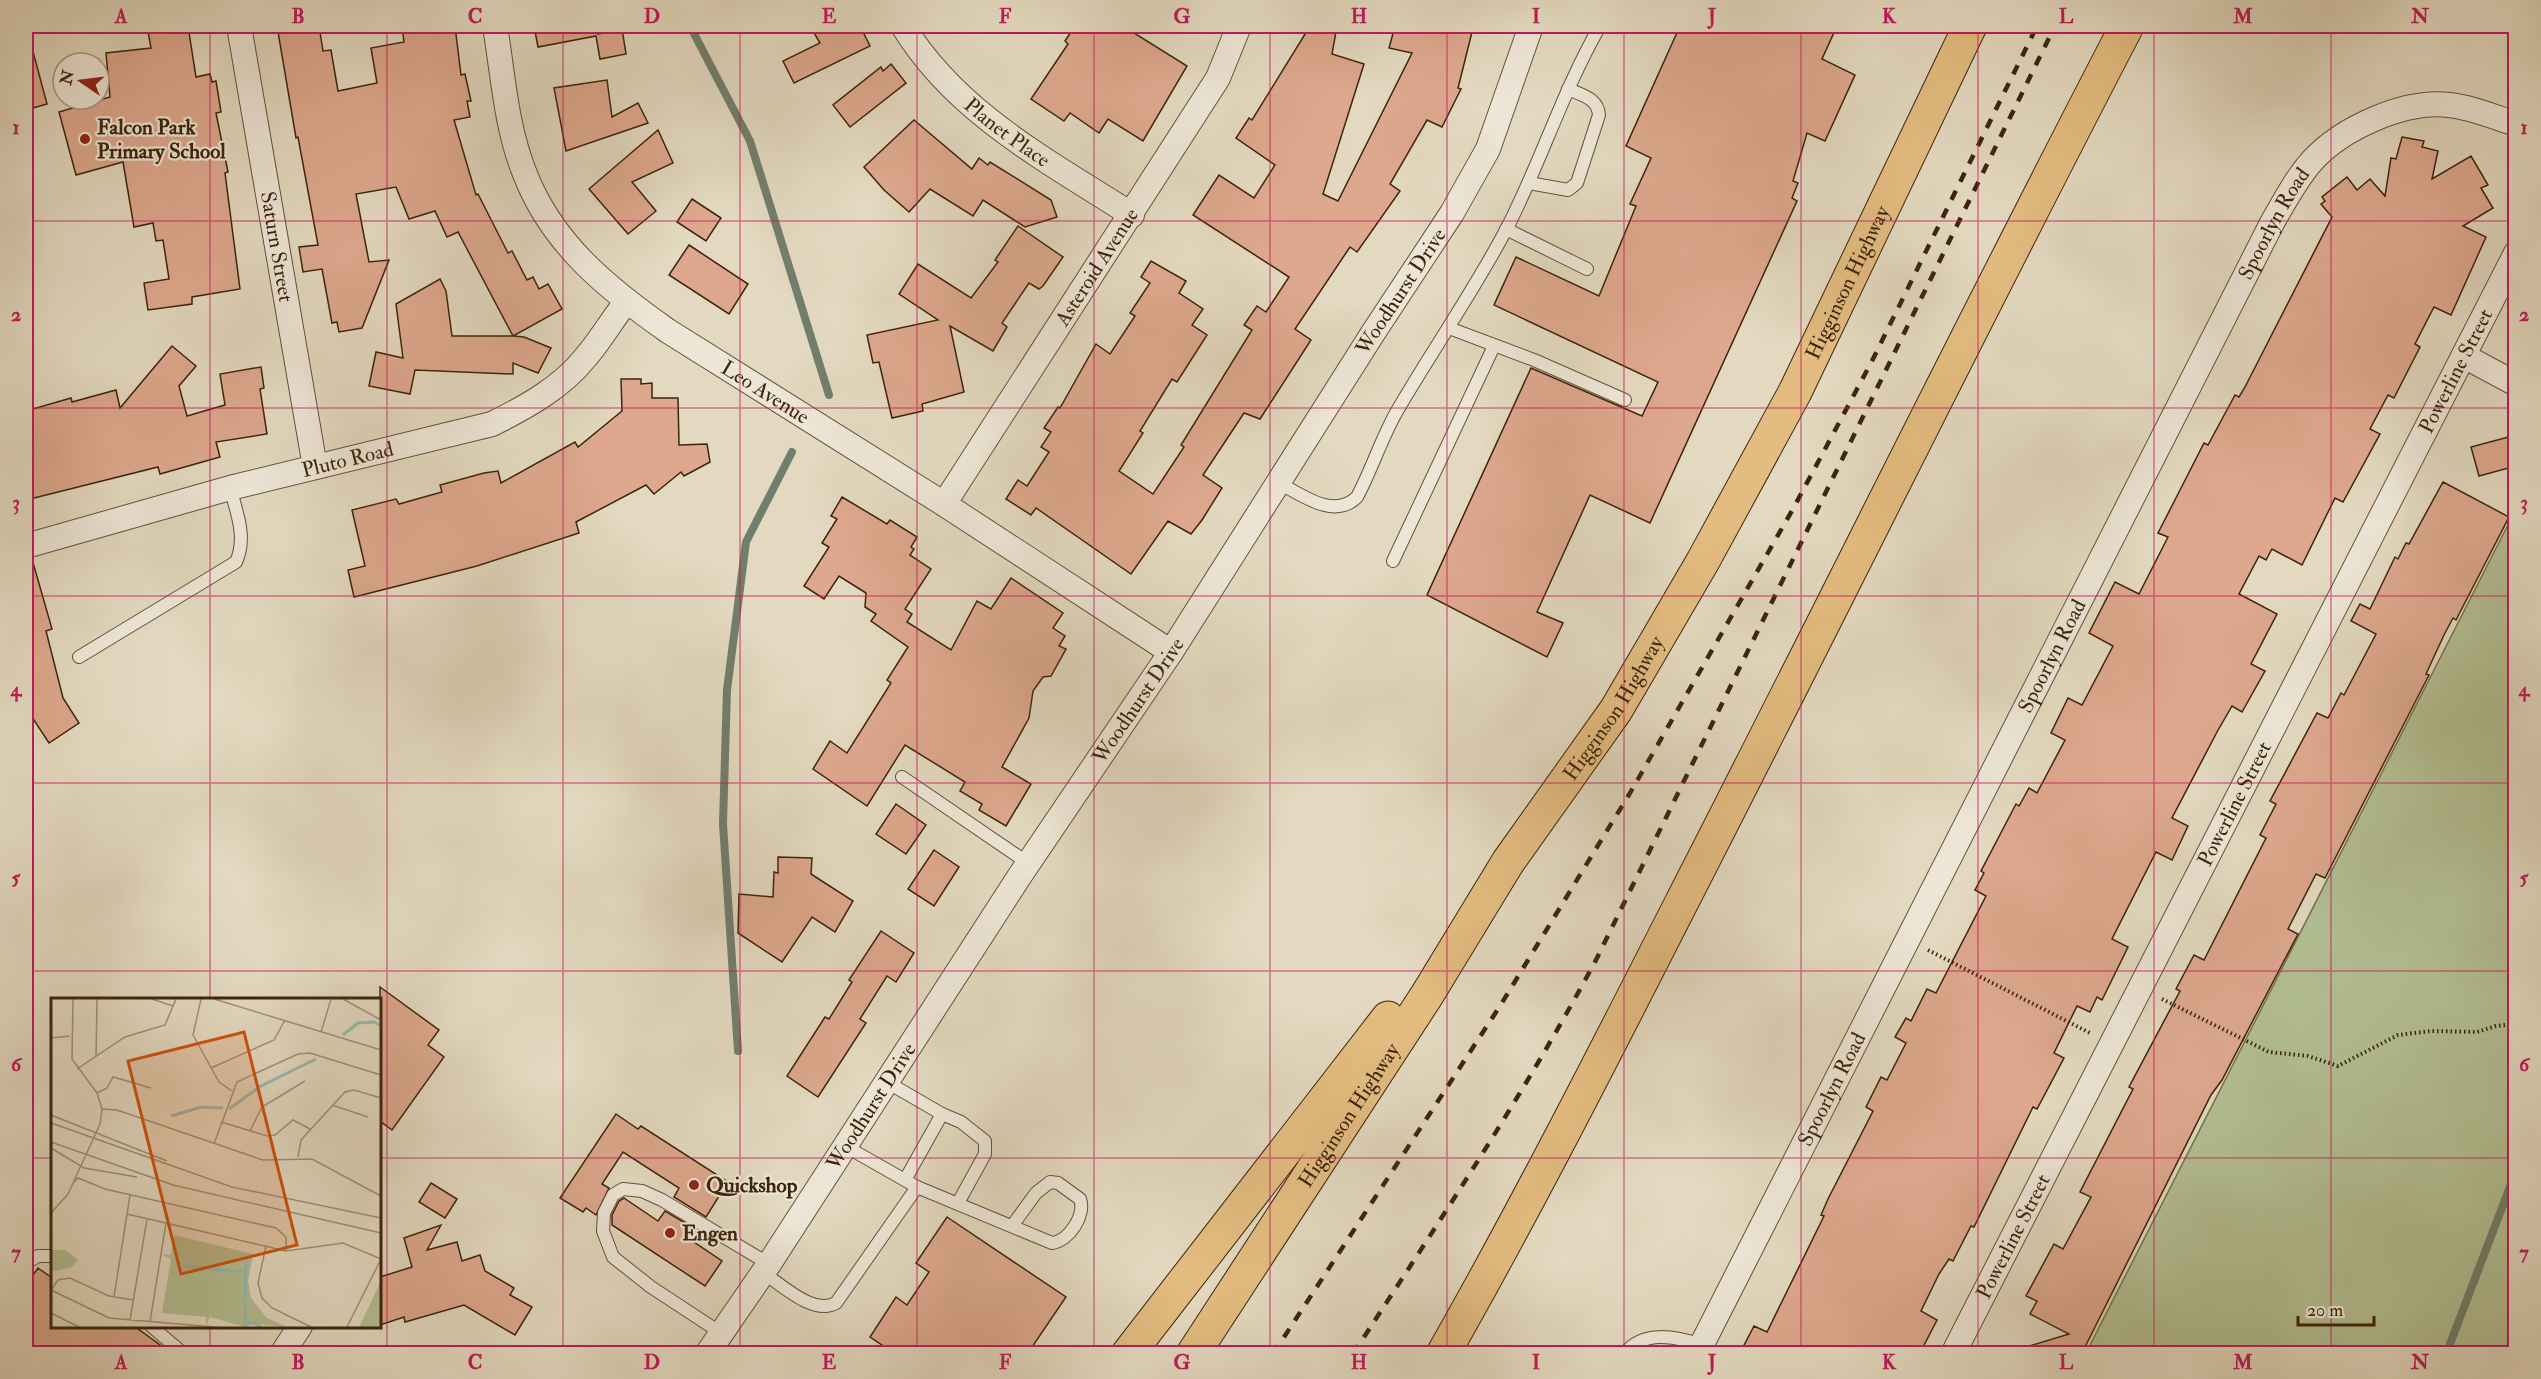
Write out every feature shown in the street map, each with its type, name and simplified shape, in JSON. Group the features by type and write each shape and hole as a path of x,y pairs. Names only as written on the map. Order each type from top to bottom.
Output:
{"highway":[{"name":"Higginson Highway","path":"1193,1353 1427,994 1508,862 1616,710 1703,561 1795,392 1970,26"},
{"path":"1454,1353 1518,1222 1811,650 1999,271 2127,26"},
{"path":"1128,1353 1508,862"},
{"path":"1443,1353 1518,1222"}],"street":[{"name":"Saturn Street","path":"238,26 315,467"},
{"name":"Leo Avenue","path":"495,26 513,134 524,173 547,220 582,263 626,302 944,504 1171,652"},
{"name":"Planet Place","path":"903,26 937,72 999,130 1132,215"},
{"name":"Asteroid Avenue","path":"944,504 1218,78 1239,26"},
{"name":"Woodhurst Drive","path":"707,1353 845,1146 1028,863 1171,652 1452,213 1488,149 1531,26"},
{"name":"Spoorlyn Road","path":"1700,1349 2272,222 2312,161 2356,127 2390,113 2420,107 2448,105 2516,124"},
{"name":"Powerline Street","path":"1953,1353 2516,253"},
{"name":"Pluto Road","path":"26,546 230,489 492,424 527,406 554,387 585,359 626,302"},
{"path":"2464,356 2516,384"},
{"path":"282,1353 299,1328"}],"lane":[{"path":"1279,483 1320,504 1334,508 1350,505 1369,475 1396,413 1449,328 1506,229 1529,183 1568,89 1600,26"},
{"path":"1529,183 1568,190 1577,183 1599,115 1599,107 1596,102 1568,89"},
{"path":"1506,229 1587,269"},
{"path":"1449,328 1625,400"},
{"path":"1393,561 1494,346"},
{"path":"79,657 236,562 239,555 241,531 230,489"},
{"path":"902,777 1028,863"},
{"path":"885,1081 942,1114 961,1122 985,1141 985,1154 958,1203"},
{"path":"721,1333 651,1287 613,1257 603,1232 604,1214 613,1195 623,1189 642,1191 765,1268 813,1304 830,1306 836,1303 911,1184 942,1114"},
{"path":"845,1146 911,1184 1050,1243 1060,1242 1068,1236 1082,1204 1074,1192 1050,1182 1036,1192 1012,1226"},
{"path":"26,1263 38,1256 51,1256"},
{"path":"153,1328 184,1353"},
{"path":"1624,1353 1644,1340 1662,1336 1683,1339 1700,1349"}],"path":[{"path":"1908,939 2112,1044"},
{"path":"2140,988 2269,1052 2308,1056 2338,1066 2398,1035 2431,1031 2477,1032 2496,1026 2516,1024"}],"green space":[{"path":"2514,513 2515,1353 2086,1353"}],"building":[{"path":"147,26 188,26 196,77 210,74 212,82 216,81 221,112 216,113 228,172 225,173 240,289 192,297 192,304 148,310 144,283 169,279 163,240 156,241 153,223 134,227 123,162 76,175 59,112 111,111 111,52 151,48"},
{"path":"277,26 319,26 323,51 331,50 338,91 377,83 371,48 404,42 402,26 455,26 461,75 465,74 471,101 467,101 470,117 454,120 476,195 478,194 508,253 512,251 527,280 533,277 539,289 548,284 562,309 513,336 458,232 447,237 435,211 409,219 396,187 356,194 369,262 389,260 362,328 339,332 337,322 332,323 322,269 303,272 299,247 318,245 298,137 296,138"},
{"path":"534,26 597,26 598,34 622,29 626,54 600,59 596,36 538,47"},
{"path":"810,26 860,26 870,46 794,83 783,61 820,43"},
{"path":"1075,26 1123,26 1187,66 1143,141 1108,119 1099,133 1070,113 1064,121 1031,99 1068,44 1065,41"},
{"path":"1310,26 1337,26 1332,54 1364,64 1323,194 1338,201 1412,53 1389,48 1395,26 1446,26 1472,32 1458,88 1461,89 1442,127 1427,120 1390,184 1400,191 1357,252 1350,247 1295,329 1311,340 1260,419 1244,413 1203,475 1222,488 1202,520 1191,534 1168,521 1131,574 1036,508 1031,515 1006,499 1018,480 1027,486 1049,452 1041,447 1051,432 1044,428 1058,407 1060,408 1096,344 1110,354 1135,316 1130,313 1150,283 1141,277 1151,261 1186,281 1179,293 1203,309 1192,325 1207,335 1177,382 1172,379 1140,431 1143,433 1119,471 1153,494 1184,447 1181,445 1252,330 1244,325 1257,306 1266,312 1289,277 1193,215 1219,175 1254,198 1275,165 1236,138 1249,118 1252,120"},
{"path":"1680,26 1837,26 1822,59 1855,75 1825,141 1807,133 1793,181 1798,183 1792,198 1797,201 1650,523 1590,495 1537,612 1563,623 1547,657 1427,595 1531,368 1642,416 1658,382 1494,305 1516,257 1599,296 1636,206 1630,204 1651,158 1626,146"},
{"name":"Falcon Park Primary School","path":"32,48 47,104 26,110 26,49"},
{"path":"891,64 906,83 850,127 833,105 881,67 883,71"},
{"path":"607,80 612,117 638,103 648,123 566,151 554,88"},
{"path":"914,120 972,169 979,158 988,165 990,162 1051,200 1057,217 1025,227 983,200 973,216 930,189 909,212 884,190 864,167"},
{"path":"658,130 673,163 632,182 656,211 628,234 589,189"},
{"path":"2402,137 2424,141 2422,147 2438,151 2432,179 2471,156 2488,185 2481,188 2493,208 2463,226 2486,237 2451,315 2434,307 2415,344 2420,347 2394,398 2388,395 2370,429 2380,434 2343,502 2335,498 2302,565 2272,549 2266,560 2259,556 2239,594 2277,614 2251,664 2265,671 2242,712 2232,706 2217,732 2172,818 2188,826 2172,860 2156,852 2112,939 2128,947 2102,1000 2097,997 2090,1012 2077,1006 2054,1053 2064,1058 2037,1109 2033,1107 1974,1227 1971,1226 1953,1261 1949,1259 1939,1274 1921,1311 1937,1320 1920,1353 1740,1353 1754,1326 1767,1332 1824,1216 1821,1215 1828,1199 1873,1111 1866,1107 1881,1077 1887,1080 1906,1043 1895,1037 1906,1018 1911,1021 1927,989 1936,993 1986,896 1975,890 1984,873 1981,871 2016,804 2019,806 2029,788 2037,793 2065,740 2051,733 2068,698 2082,705 2113,646 2089,633 2115,582 2139,594 2168,537 2158,533 2204,443 2208,445 2235,395 2239,397 2245,387 2332,217 2321,204 2325,201 2322,197 2347,177 2357,190 2370,179 2385,196 2391,158 2396,159"},
{"path":"692,199 721,218 706,241 677,222"},
{"path":"1018,226 1063,257 1043,286 1039,289 1029,283 1002,323 1007,327 993,351 950,326 964,392 922,404 923,411 892,418 879,362 873,363 867,335 938,320 899,294 918,264 971,298 998,262 995,260"},
{"path":"689,245 748,284 729,314 669,275"},
{"path":"440,279 446,291 452,336 524,337 551,348 538,373 513,363 513,374 415,370 410,394 369,386 376,352 403,358 396,304"},
{"path":"172,346 196,366 179,386 187,416 225,405 220,374 261,367 264,388 260,389 267,434 216,442 220,457 160,474 158,467 26,500 26,411 71,398 72,402 116,390 120,408"},
{"path":"621,379 641,379 641,384 652,383 652,398 678,398 679,445 707,444 710,462 684,476 681,472 654,494 646,485 576,522 579,533 477,566 354,597 348,570 365,566 352,510 396,499 399,504 442,492 440,485 484,473 498,471 501,483 575,442 578,447 622,411"},
{"path":"2516,435 2516,466 2479,476 2471,447"},
{"path":"2443,482 2509,517 2456,620 2453,618 2444,635 2426,674 2429,675 2325,878 2316,874 2288,929 2298,934 2222,1080 2211,1095 2082,1353 2024,1353 2023,1348 2069,1334 2030,1314 2037,1301 2026,1296 2054,1244 2063,1249 2091,1197 2080,1192 2133,1089 2129,1087 2180,991 2176,989 2194,955 2204,960 2266,838 2260,835 2276,804 2270,801 2317,713 2328,718 2341,693 2344,695 2376,634 2351,621 2360,604 2370,609 2395,557 2398,559 2406,543 2409,544"},
{"path":"842,497 887,524 890,520 917,537 911,547 914,549 910,555 931,569 905,609 912,614 907,622 951,650 977,601 991,609 1011,578 1063,613 1053,628 1065,636 1059,646 1066,649 1051,676 1043,677 1033,691 1029,718 1002,767 1031,784 1006,826 979,810 982,804 960,791 965,782 905,745 867,806 813,769 830,741 847,753 891,683 887,680 908,647 871,621 876,614 865,607 866,593 839,576 824,599 804,586 829,547 822,543 837,519 831,516"},
{"path":"32,559 52,629 46,631 63,698 79,723 49,743 26,708 26,560"},
{"path":"896,804 926,825 906,854 876,834"},
{"path":"934,850 959,867 934,906 908,889"},
{"path":"778,857 812,858 811,874 853,901 835,932 812,917 782,962 738,933 739,894 773,897 774,872 778,873"},
{"path":"881,931 914,953 896,982 887,976 860,1019 866,1023 818,1097 787,1076 825,1017 829,1019 852,982 849,980"},
{"path":"380,987 439,1030 428,1045 444,1057 392,1130 381,1122"},
{"path":"616,1114 638,1129 641,1126 728,1182 706,1217 674,1197 679,1188 623,1152 602,1184 609,1188 596,1215 586,1208 583,1212 560,1198"},
{"path":"431,1183 457,1199 445,1218 419,1202"},
{"path":"624,1198 658,1221 665,1211 697,1230 691,1240 722,1261 705,1286 612,1225 612,1215 619,1201"},
{"path":"947,1217 1066,1297 1028,1353 894,1353 870,1337 896,1297 907,1305 929,1272 916,1263"},
{"path":"441,1225 427,1250 457,1242 462,1261 480,1255 485,1271 514,1288 510,1295 532,1307 515,1335 464,1305 405,1322 404,1317 381,1325 381,1277 412,1267 404,1238"},
{"path":"38,1268 51,1277 51,1328 137,1328 171,1353 26,1353 26,1285"}],"waterway":[{"path":"690,26 750,141 829,395"},
{"path":"738,1051 723,824 727,690 746,542 792,452"},
{"path":"2450,1344 2516,1171"}],"railway":[{"path":"1273,1354 1500,1006 1630,793 1793,509 1872,361 2037,26"},
{"path":"1353,1354 1510,1109 1597,958 2055,26"}],"place":[{"name":"Falcon Park Primary School","path":"85,139"},
{"name":"Quickshop","path":"694,1185"},
{"name":"Engen","path":"670,1233"}]}
